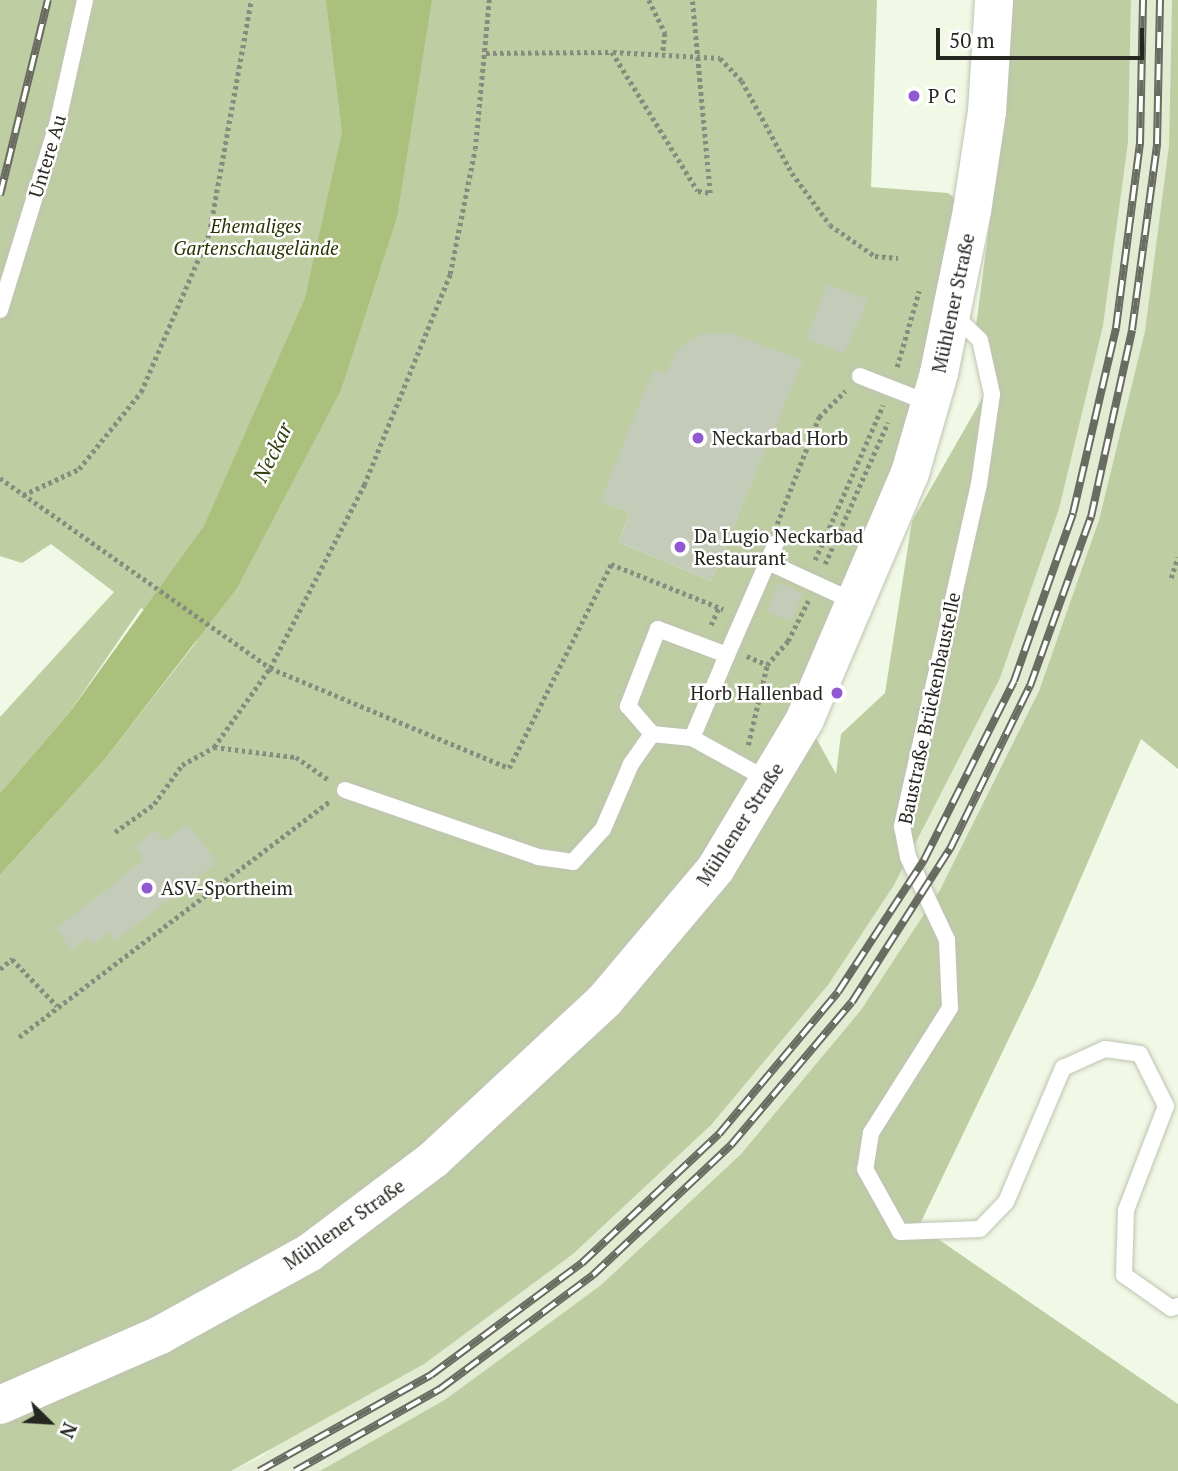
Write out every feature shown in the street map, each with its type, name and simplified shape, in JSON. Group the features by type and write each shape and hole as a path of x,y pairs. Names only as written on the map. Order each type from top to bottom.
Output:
{"main road":[{"name":"Mühlener Straße","path":"0,1405 160,1335 309,1253 434,1159 543,1063 632,970 716,868 756,774 858,603 910,473 907,394 953,314 987,112 995,0"}],"lane":[{"name":"Untere Au","path":"0,310 58,121 85,0"},
{"name":"Baustraße Brückenbaustelle","path":"953,314 980,340 992,394 979,484 902,826 908,857 947,940 950,1008 872,1133 865,1169 900,1232 980,1229 1006,1202 1063,1068 1105,1049 1140,1054 1166,1106 1126,1210 1124,1275 1171,1308 1178,1306"},
{"path":"860,376 907,394"},
{"path":"692,738 776,543"},
{"path":"768,562 858,603"},
{"path":"727,655 658,629 628,706 652,734 692,738 756,774"},
{"path":"345,790 538,857 573,862 603,829 631,764 652,734"}],"path":[{"path":"22,495 79,469 141,392 209,234 251,0"},
{"path":"115,832 153,804 181,765 214,747 270,668 364,485 450,274 475,149 489,0"},
{"path":"649,0 665,33 663,52"},
{"path":"612,52 698,191 710,193 692,0"},
{"path":"486,53 698,52 720,58 742,81 792,173 830,225 875,256 898,258"},
{"path":"756,774 767,665 788,641 811,582 907,394 919,291"},
{"path":"776,543 777,518 819,417 860,376"},
{"path":"811,582 907,394"},
{"path":"0,478 254,662 509,768 611,564 744,618"},
{"path":"1171,578 1178,557"},
{"path":"19,1037 345,790 296,757 214,747"},
{"path":"0,970 12,959 57,1006"}],"shaded area":[{"path":"1131,0 1172,0 1169,145 1145,331 1099,520 1039,691 960,856 917,928 861,1010 741,1154 601,1285 446,1399 320,1471 231,1471 263,1456 894,885 1000,676 1059,509 1103,326 1128,143"}],"green space":[{"name":"Ehemaliges Gartenschaugelände","path":"0,0 877,0 871,187 948,193 972,211 953,314 805,718 836,774 841,734 885,693 912,521 983,397 998,387 985,338 976,326 1004,113 1013,0 1131,0 1128,143 1103,326 1059,509 1000,678 894,885 828,985 711,1125 573,1254 424,1364 231,1471 0,1471 0,875 105,759 197,641 141,608 69,713 0,793 0,717 114,592 51,544 22,563 0,556","holes":["802,360 711,581 619,542 630,512 601,502"]},
{"path":"1172,0 1178,0 1178,769 1141,739 1036,982 919,1226 1178,1404 1178,1471 320,1471 446,1399 601,1285 741,1154 861,1010 940,890 1039,691 1099,520 1145,331 1169,145"}],"water":[{"name":"Neckar","path":"326,0 432,0 397,217 341,390 237,588 105,759 0,875 0,793 69,713 204,526 305,298 342,132"}],"building":[{"path":"828,284 868,300 844,354 806,338"},
{"name":"Neckarbad Horb","path":"730,333 803,360 711,581 619,542 630,512 600,502 654,369 666,373 678,349 701,334"},
{"path":"779,583 803,594 791,622 767,611"},
{"path":"187,824 217,862 116,941 109,932 93,945 87,938 72,950 56,929 144,859 134,847 156,830 165,841"}],"railway":[{"path":"0,195 48,0"},
{"path":"259,1471 431,1375 582,1263 719,1134 838,992 924,860 1014,681 1073,513 1116,328 1140,144 1143,0"},
{"path":"295,1471 440,1389 593,1275 731,1145 852,1002 950,849 1030,686 1091,517 1132,330 1157,144 1160,0"}],"place":[{"name":"P C","path":"914,96"},
{"name":"Neckarbad Horb","path":"698,438"},
{"name":"Da Lugio Neckarbad Restaurant","path":"680,547"},
{"name":"Horb Hallenbad","path":"837,693"},
{"name":"ASV-Sportheim","path":"147,888"}]}
